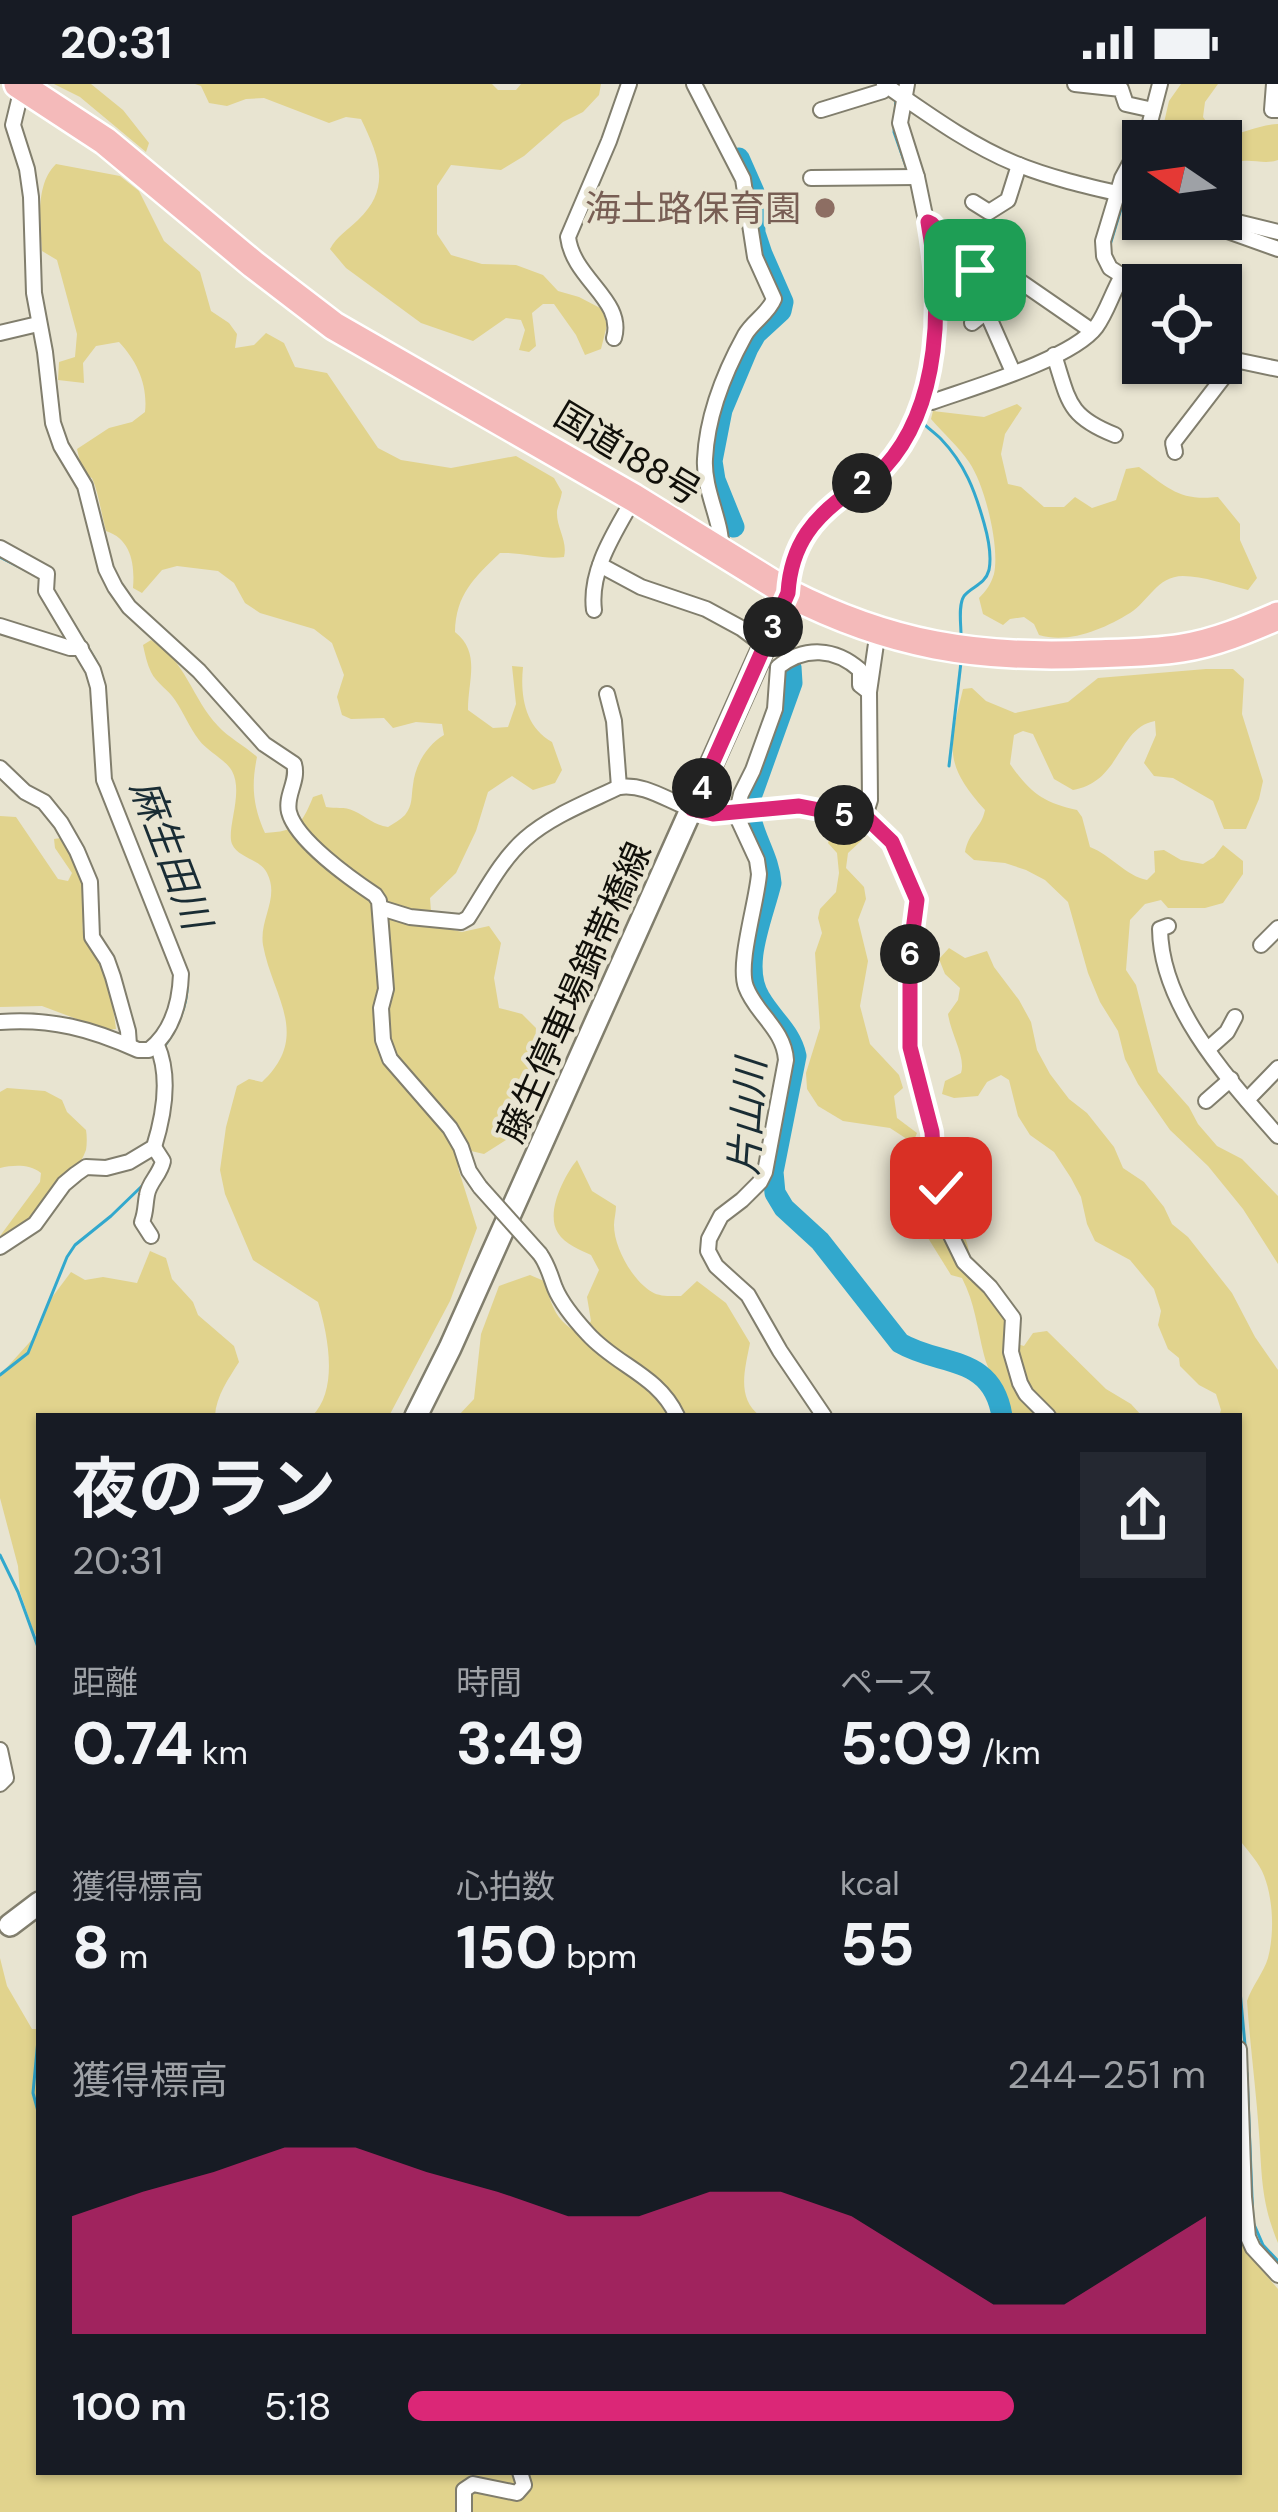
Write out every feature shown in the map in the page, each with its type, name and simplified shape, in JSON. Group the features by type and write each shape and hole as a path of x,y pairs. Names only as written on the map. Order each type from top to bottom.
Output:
{"highway":[{"name":"国道188号","path":"19,90 105,141 334,326 834,616 953,650 1052,656 1185,648 1278,616"}],"main road":[{"name":"藤生停車場錦帯橋線","path":"418,1413 788,593"},
{"path":"10,1925 36,1905"}],"street":[{"path":"614,338 617,330 608,303 577,266 568,237 629,84"},
{"path":"694,84 743,179 755,257 774,299 747,332 712,414 705,462 721,551"},
{"path":"1075,84 1121,89 1126,104 1153,110"},
{"path":"923,402 1054,356 1093,331 1122,276 1110,268 1103,242 1122,178 1140,148 1160,84"},
{"path":"1274,84 1272,110 1278,110"},
{"path":"821,110 883,91 885,85 906,91 978,145 1018,165 1122,194"},
{"path":"19,90 13,125 31,197 34,293 53,423 85,487 106,569 129,607 185,657 264,743 294,764 296,781 288,806 294,824 333,866 375,895 381,908 386,989 381,1007 383,1040 390,1059 450,1128 480,1186 540,1253 556,1293 574,1318 592,1339 650,1379 676,1413"},
{"path":"788,593 798,550 818,517 880,472 923,402 932,352 936,277 928,222 900,123 906,91"},
{"path":"973,202 989,212 1008,200 1018,165"},
{"path":"811,178 917,177"},
{"path":"928,222 975,270"},
{"path":"1242,223 1278,232"},
{"path":"1242,236 1278,249"},
{"path":"972,323 1018,280 1093,331"},
{"path":"987,313 1013,372"},
{"path":"0,333 38,324"},
{"path":"1054,356 1071,406 1088,424 1115,435"},
{"path":"1242,362 1278,369"},
{"path":"1175,452 1173,443 1218,384"},
{"path":"594,610 592,592 600,565 634,498"},
{"path":"0,548 47,574 46,591 93,670 104,780 181,974 174,1014 157,1045 149,1050 61,1023 0,1022"},
{"path":"600,565 641,587 706,609 765,646"},
{"path":"0,626 70,649 81,648"},
{"path":"865,816 870,800 869,692 878,630"},
{"path":"746,810 741,794 775,709 776,676 782,663 809,652 840,655 860,670 860,685 869,692"},
{"path":"607,694 619,788"},
{"path":"0,768 25,792 44,802 77,851 90,882 92,937 113,976 129,1046"},
{"path":"381,908 410,917 461,922 525,839 632,785 713,814 799,806 865,816"},
{"path":"746,810 738,819 759,874 742,974 747,991 785,1045 786,1060 765,1172 713,1227 708,1251 716,1266 748,1295 822,1413"},
{"path":"865,816 892,842 917,900 910,953 910,1047 932,1132 943,1219 964,1262 990,1286 1013,1318 1011,1352 1020,1383 1045,1413"},
{"path":"1168,926 1160,929 1160,953 1187,1020 1247,1100 1276,1130"},
{"path":"1261,945 1278,928"},
{"path":"1208,1049 1227,1032 1234,1017"},
{"path":"0,1247 35,1224 64,1184 86,1167 129,1162 154,1148 164,1109 164,1068 157,1045"},
{"path":"1247,1100 1278,1068"},
{"path":"1206,1102 1231,1079"},
{"path":"151,1237 142,1222 147,1192 163,1161 154,1148"},
{"path":"0,1750 7,1772 0,1784"},
{"path":"1242,2138 1248,2237 1278,2275"},
{"path":"464,2512 464,2490 473,2484 518,2493 524,2485 521,2475"}],"shaded area":[{"path":"54,84 91,84 123,110 149,143 146,152 80,97"},
{"path":"195,84 492,84 498,90 516,90 521,84 601,84 599,95 583,112 501,170 451,165 437,186 437,234 451,255 482,264 516,265 543,275 558,291 602,309 607,325 601,349 585,355 554,304 543,304 532,313 536,346 529,352 519,350 525,330 521,320 506,318 473,341 421,323 346,268 330,249 369,208 379,184 377,159 361,119 346,117 329,123 264,98 227,106 209,103 201,86"},
{"path":"1181,84 1218,84 1205,102 1205,120 1165,120 1169,101"},
{"path":"1278,124 1278,160 1242,161 1242,132"},
{"path":"56,164 120,176 139,191 164,241 200,272 211,311 237,334 235,348 254,345 266,333 284,343 295,367 327,373 378,448 401,460 451,468 516,456 554,478 562,492 557,517 564,557 500,553 468,588 456,619 455,632 471,658 468,710 493,728 508,727 516,704 512,666 523,667 526,710 552,742 562,770 555,783 533,790 512,776 488,792 456,873 430,898 432,925 462,932 489,926 501,943 494,978 499,1008 522,1014 536,1028 534,1059 506,1140 484,1154 471,1151 458,1168 477,1228 450,1301 391,1413 314,1413 328,1377 328,1346 318,1302 253,1260 225,1194 220,1170 237,1086 249,1079 262,1082 285,1048 285,1015 263,945 270,882 264,868 232,844 236,790 232,771 199,740 172,696 153,676 143,645 151,640 163,648 218,726 257,757 254,796 265,833 296,825 313,797 322,794 326,807 350,809 388,827 408,811 416,770 427,750 444,735 442,724 416,722 393,728 384,718 342,715 337,697 344,675 332,643 314,629 260,613 218,571 177,566 162,570 142,593 133,588 130,554 121,540 106,531 92,478 83,474 77,449 145,412 145,392 136,365 119,342 96,346 83,363 84,383 58,380 59,362 75,357 77,334 57,260 42,251 42,193"},
{"path":"1017,404 1022,408 1005,434 1001,454 1008,484 1021,487 1044,507 1064,507 1075,497 1092,508 1116,500 1126,469 1139,467 1184,495 1218,497 1240,524 1240,540 1257,578 1248,590 1199,577 1174,577 1120,619 1062,638 1039,635 1024,617 1003,625 983,614 979,598 991,581 995,562 986,500 969,462 931,419 933,411 984,417"},
{"path":"1233,669 1244,679 1242,714 1263,781 1246,829 1224,829 1213,801 1173,778 1154,776 1144,763 1156,735 1155,721 1133,733 1101,777 1073,790 1054,779 1033,734 1014,735 1010,764 1039,795 1077,810 1090,847 1139,878 1147,880 1155,872 1154,851 1203,864 1223,845 1243,861 1243,874 1223,903 1205,908 1168,908 1161,900 1145,904 1130,920 1126,970 1136,985 1158,1072 1217,1146 1242,1159 1278,1196 1278,1264 1243,1209 1170,1130 1138,1084 1088,973 1068,902 1026,870 974,860 965,852 985,810 962,780 953,754 963,689 972,688 986,701 1015,713 1068,702 1098,678"},
{"path":"0,816 16,817 58,879 68,881 72,873 54,839 61,838 75,859 87,891 83,933 105,979 116,1029 106,1030 42,1006 0,1007"},
{"path":"833,829 862,840 848,853 846,868 864,887 866,899 858,920 868,961 860,1006 870,1044 899,1075 903,1088 894,1096 897,1118 917,1133 913,1143 890,1128 843,1121 818,1106 807,1089 806,1073 820,1028 815,953 822,933 818,918 836,892 839,873 837,853 828,843"},
{"path":"949,948 965,958 987,951 1031,1022 1037,1050 1050,1074 1114,1147 1123,1168 1144,1182 1172,1224 1232,1293 1278,1370 1278,2243 1263,2189 1247,2001 1268,1958 1272,1913 1262,1871 1242,1843 1242,1413 1220,1413 1216,1394 1199,1385 1168,1349 1158,1325 1161,1311 1154,1289 1130,1260 1095,1241 1071,1178 1054,1152 1030,1135 1018,1116 1009,1080 1001,1075 987,1082 978,1096 942,1094 945,1081 961,1073 962,1067 948,1014 960,988 945,974 939,959"},
{"path":"7,1088 45,1091 62,1100 86,1130 87,1140 81,1161 62,1186 5,1238 0,1236 40,1182 41,1173 21,1166 0,1168 0,1092"},
{"path":"577,1160 592,1191 616,1206 617,1244 645,1287 659,1295 681,1296 697,1281 726,1303 750,1343 745,1392 757,1413 461,1413 474,1399 481,1334 499,1286 530,1275 544,1281 556,1313 573,1330 582,1335 591,1321 587,1297 599,1270 591,1255 561,1237 555,1225 562,1185"},
{"path":"938,1217 961,1231 977,1281 1005,1322 1007,1341 1024,1346 1033,1333 1047,1331 1106,1389 1139,1413 1054,1413 1043,1403 1035,1413 1008,1413 986,1362 966,1287 962,1278 951,1275 928,1238 929,1224"},
{"path":"150,1251 166,1258 172,1279 198,1315 234,1346 239,1362 220,1394 215,1413 36,1413 36,1635 20,1592 0,1498 0,1375 38,1333 50,1300 71,1272 85,1280 103,1277 137,1283"},
{"path":"0,1958 7,1986 36,2029 36,2475 1242,2475 1242,2242 1278,2289 1278,2512 0,2512"}],"waterway":[{"path":"896,97 894,132 907,169"},
{"name":"片山川","path":"734,527 712,461 722,410 748,348 781,311 783,302 755,233 754,192 739,158"},
{"path":"1110,245 1122,205"},
{"path":"1242,369 1265,373"},
{"path":"920,420 963,468 988,540 989,570 962,600 961,634"},
{"name":"麻生田川","path":"0,557 39,577"},
{"name":"麻生田川","path":"64,608 102,678"},
{"path":"949,766 961,662"},
{"name":"片山川","path":"791,667 792,683 750,800 771,883 755,941 754,985 796,1056 773,1172 775,1193 784,1208 820,1241 900,1343 976,1372 988,1382 1001,1413"},
{"name":"麻生田川","path":"164,1047 181,1014 187,978"},
{"name":"麻生田川","path":"0,1375 28,1353 75,1245 143,1185"},
{"name":"麻生田川","path":"0,1555 36,1642"},
{"name":"片山川","path":"1242,2012 1245,2045"},
{"name":"麻生田川","path":"36,2061 36,2104"},
{"name":"片山川","path":"1247,2073 1253,2222 1263,2245 1278,2261"}],"place":[{"name":"海土路保育園","path":"825,208"}],"route":[{"path":"941,1188 908,1024 917,900 892,842 865,816 799,806 713,814 692,809 788,593 790,572 805,535 818,517 880,472 918,415 930,374 936,277 928,222 975,270"}]}
